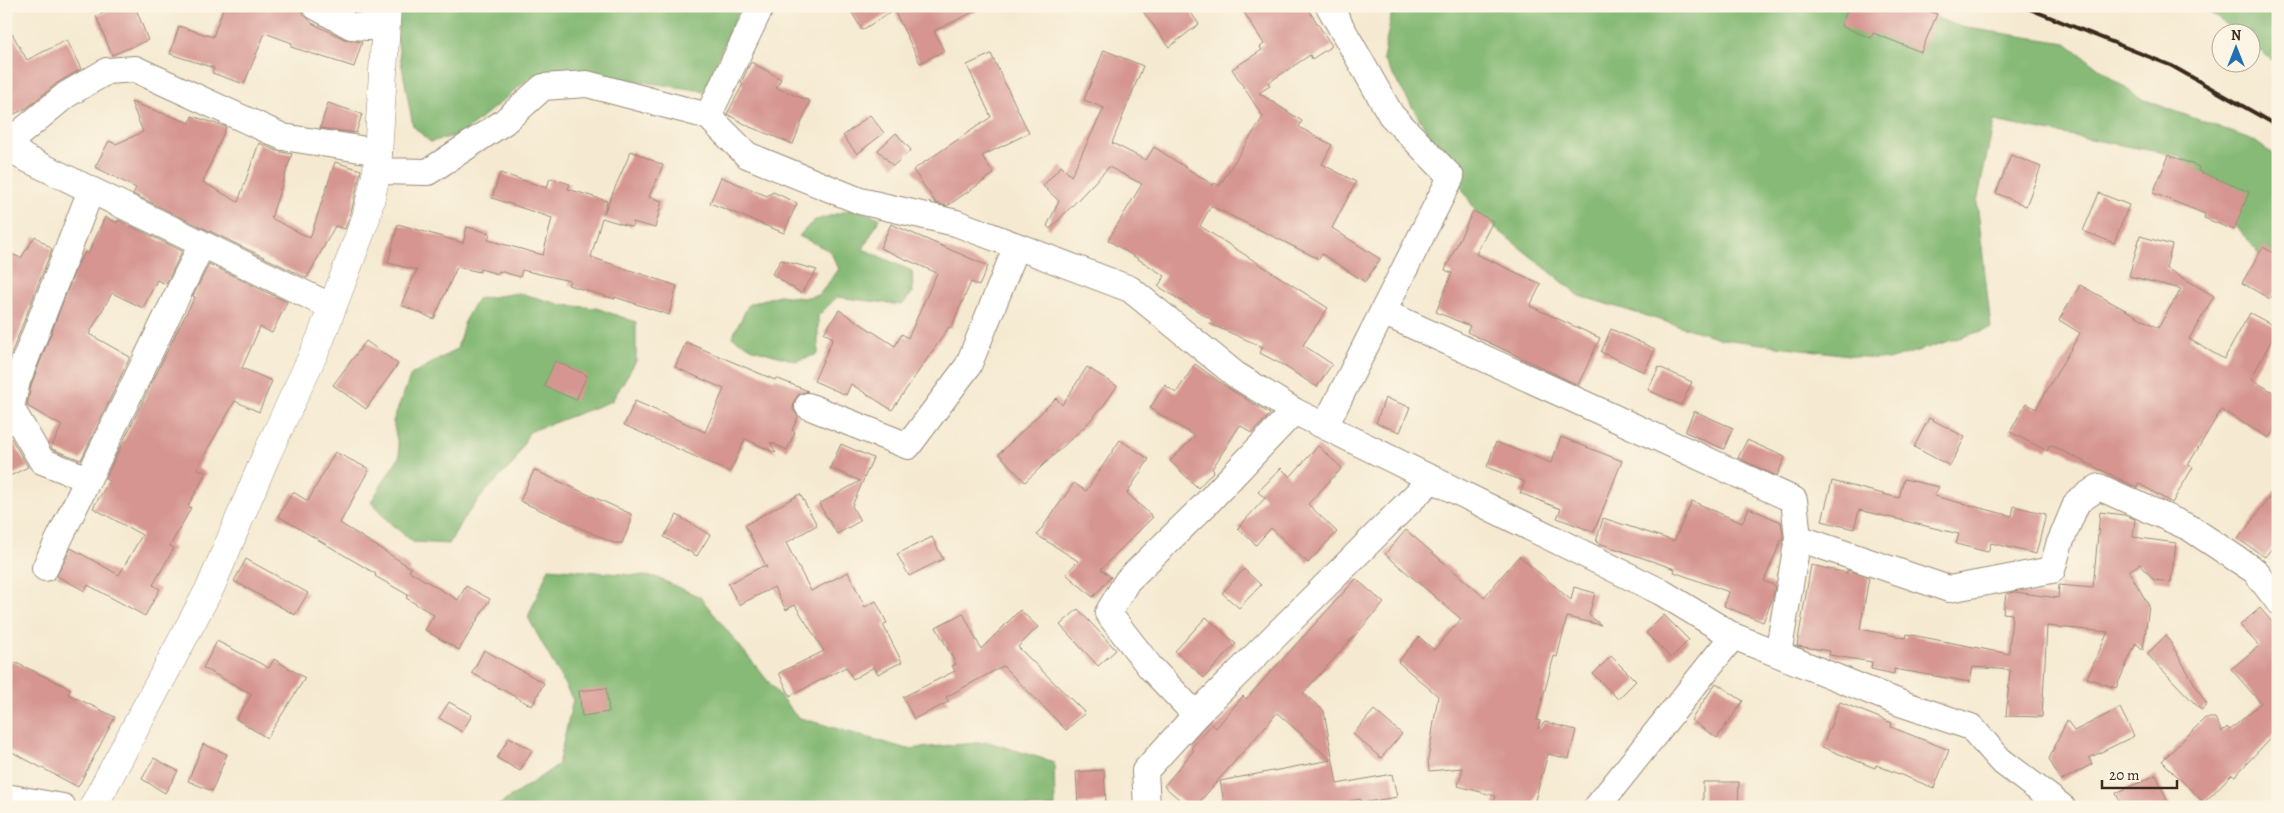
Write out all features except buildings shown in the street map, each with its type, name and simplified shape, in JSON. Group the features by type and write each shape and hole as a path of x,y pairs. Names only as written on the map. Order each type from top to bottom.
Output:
{"street":[{"path":"98,805 211,586 266,456 320,340 366,218 378,162 387,17 351,26 315,6"},
{"path":"708,116 761,6"},
{"path":"1325,426 1451,177 1391,115 1329,6"},
{"path":"332,307 23,157 7,141 66,95 107,71 135,69 283,137 378,162 428,172 504,122 543,86 586,84 708,116 747,155 860,201 956,223 1130,289 1236,375 1294,411 1661,592 1733,636 1900,703 1971,728 2000,760 2062,807"},
{"path":"88,479 42,461 11,408 17,381 91,190"},
{"path":"45,568 202,244"},
{"path":"808,406 908,446 968,366 1017,246"},
{"path":"1383,312 1794,500 1798,538 1778,654"},
{"path":"1196,715 1150,667 1108,613 1127,581 1205,505 1294,411"},
{"path":"1147,807 1145,771 1196,715 1433,478"},
{"path":"1798,538 1949,589 2052,570 2059,545 2077,502 2099,487 2190,528 2255,571 2278,601"},
{"path":"1597,807 1733,636"},
{"path":"6,797 63,807"}],"green space":[{"path":"399,6 741,6 704,91 562,70 530,78 462,134 430,142 413,126 397,39"},
{"path":"1393,6 1904,6 1961,27 2066,43 2137,97 2253,140 2278,158 2278,277 2180,156 1994,121 1977,202 1991,328 1888,360 1723,339 1580,296 1477,213 1383,59"},
{"path":"2201,6 2278,6 2278,64 2262,52 2262,22 2223,22"},
{"path":"853,209 880,218 863,249 912,271 913,292 902,305 837,297 818,316 818,354 796,361 753,349 732,337 749,304 779,295 802,298 819,295 839,269 830,251 799,236 813,221"},
{"path":"519,293 563,305 596,308 636,322 636,361 612,401 529,432 514,463 484,493 461,522 449,544 413,542 390,523 371,502 400,455 393,421 411,375 457,349 465,320 477,299"},
{"path":"549,568 655,577 700,597 797,717 907,749 988,742 1054,762 1055,807 496,807 558,765 573,700 528,617"}],"railway":[{"path":"2022,6 2172,66 2278,126"}]}
